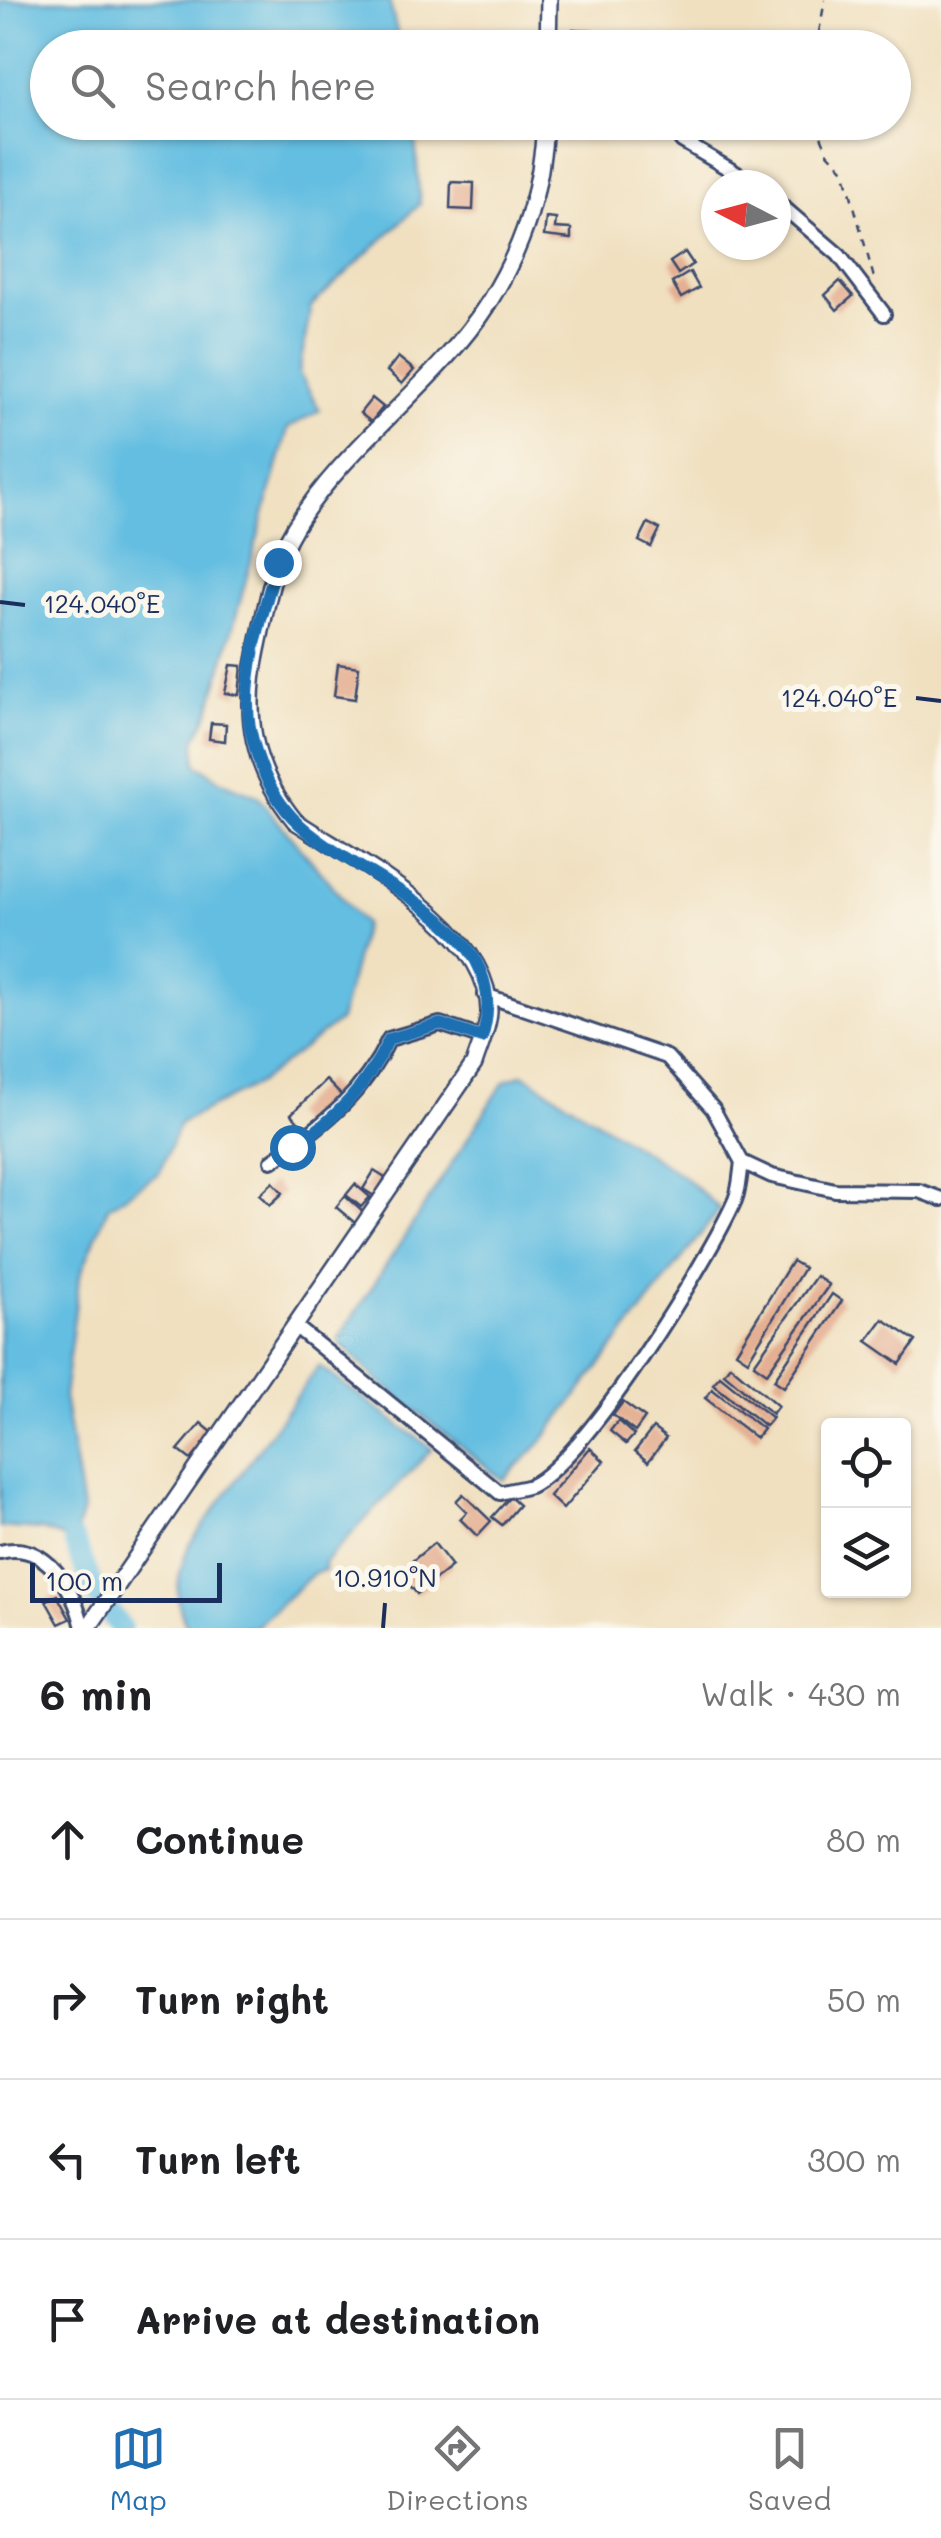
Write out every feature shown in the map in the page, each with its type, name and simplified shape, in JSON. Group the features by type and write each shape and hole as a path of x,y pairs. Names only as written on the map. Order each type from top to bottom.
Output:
{"main road":[{"path":"548,30 549,0"},
{"path":"89,1625 474,1064 482,1038 489,1010 475,958 450,926 295,820 276,798 257,757 249,698 270,590 296,527 487,305 515,258 534,204 543,140"}],"street":[{"path":"682,140 731,170"},
{"path":"791,213 839,255 884,314"},
{"path":"485,995 667,1057 713,1110 742,1162 772,1176 835,1190 918,1190 941,1199"},
{"path":"272,1161 310,1136 371,1078 389,1039 440,1024 482,1038"},
{"path":"295,1326 500,1492 532,1485 558,1462 620,1389 658,1333 736,1196 742,1162"},
{"path":"0,1552 25,1552 54,1567 89,1625"}],"path":[{"path":"819,30 825,0"},
{"path":"823,140 828,153 844,170 876,283"}],"water":[{"path":"0,0 389,0 397,30 30,30 30,140 415,140 420,204 311,306 299,373 320,410 288,428 210,710 195,740 196,764 225,783 257,796 364,924 340,1020 257,1084 180,1123 159,1173 108,1207 79,1278 64,1397 83,1510 74,1541 42,1530 0,1527"},
{"path":"523,1074 683,1176 720,1209 540,1444 503,1480 376,1379 338,1340 504,1082"},
{"path":"319,1366 432,1449 324,1563 325,1570 314,1573 254,1628 188,1628 179,1607 178,1587 189,1545"}],"building":[{"path":"451,182 474,183 473,210 450,209"},
{"path":"546,218 556,219 555,228 571,229 571,239 544,236"},
{"path":"685,252 693,264 678,274 670,262"},
{"path":"690,272 699,288 681,298 672,283"},
{"path":"840,281 853,296 837,310 825,295"},
{"path":"398,357 414,370 402,384 387,371"},
{"path":"372,398 383,407 371,422 360,413"},
{"path":"648,523 660,529 651,547 639,541"},
{"path":"338,664 359,667 355,699 334,696"},
{"path":"231,665 242,666 239,695 225,693"},
{"path":"211,723 226,724 225,741 209,739"},
{"path":"326,1080 344,1098 308,1133 291,1114"},
{"path":"374,1171 385,1178 374,1196 363,1189"},
{"path":"273,1182 283,1193 270,1205 260,1194"},
{"path":"355,1184 370,1197 361,1207 346,1195"},
{"path":"345,1196 364,1213 355,1223 336,1207"},
{"path":"792,1261 804,1268 748,1360 736,1352"},
{"path":"816,1276 829,1285 767,1373 754,1364"},
{"path":"832,1294 842,1301 784,1387 774,1380"},
{"path":"883,1319 916,1341 900,1364 867,1341"},
{"path":"730,1365 778,1406 772,1414 724,1373"},
{"path":"720,1376 772,1418 765,1426 713,1384"},
{"path":"712,1389 763,1429 756,1438 705,1398"},
{"path":"623,1402 645,1418 635,1432 613,1415"},
{"path":"618,1421 634,1435 626,1444 610,1431"},
{"path":"201,1423 213,1433 191,1460 178,1450"},
{"path":"653,1428 666,1438 648,1462 635,1451"},
{"path":"590,1448 604,1461 563,1509 549,1496"},
{"path":"463,1494 491,1521 477,1536 460,1519 467,1512 456,1501"},
{"path":"510,1497 519,1505 502,1525 492,1517"},
{"path":"434,1543 452,1566 417,1594 399,1572"},
{"path":"57,1595 70,1619 59,1624 46,1601"}],"waterway":[{"path":"74,1541 94,1590 121,1628"}],"route":[{"path":"278,562 249,698 249,724 266,781 295,820 450,926 475,958 489,1010 482,1038 440,1024 389,1039 371,1078 310,1136 292,1147"}]}
